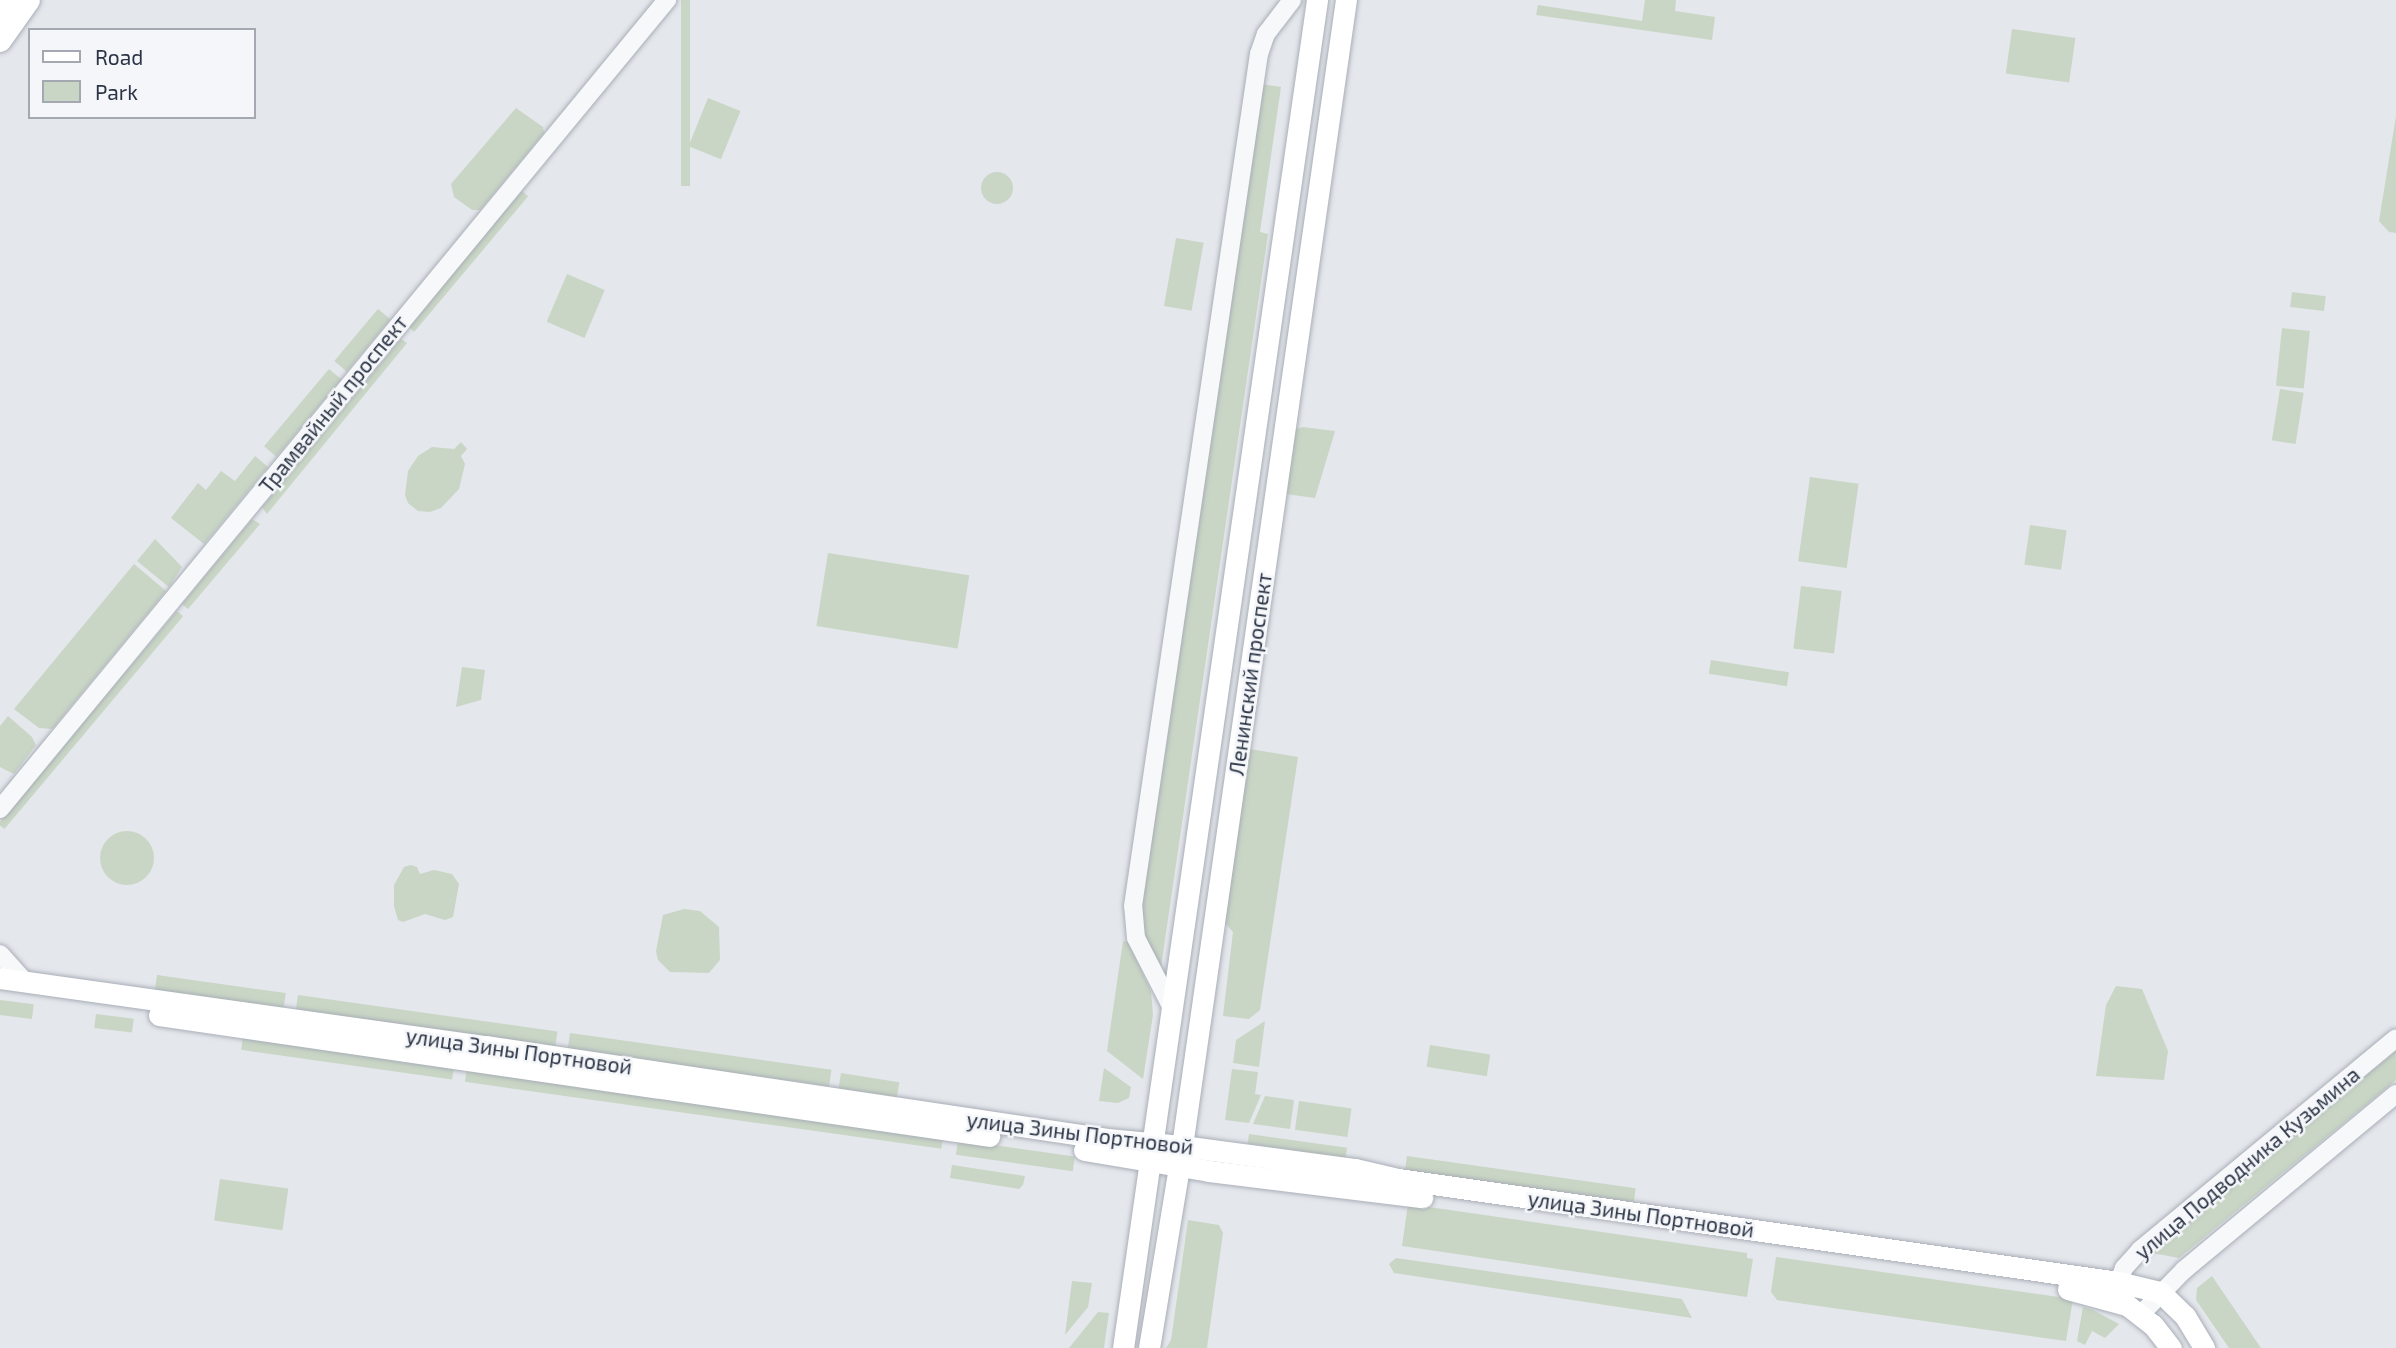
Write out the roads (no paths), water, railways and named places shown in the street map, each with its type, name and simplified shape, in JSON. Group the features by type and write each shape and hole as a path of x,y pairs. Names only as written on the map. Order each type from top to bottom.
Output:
{"main road":[{"path":"0,14 10,0"},
{"path":"0,41 29,0"},
{"name":"Ленинский проспект","path":"1123,1348 1317,0"},
{"name":"Ленинский проспект","path":"1149,1348 1180,1156 1346,0"},
{"name":"улица Зины Портновой","path":"0,978 1151,1152"},
{"name":"улица Зины Портновой","path":"0,991 1180,1156 1436,1199 2080,1291 2160,1292"},
{"name":"улица Зины Портновой","path":"2115,1291 2153,1325 2171,1348"},
{"path":"2160,1292 2185,1316 2204,1348"}],"street":[{"name":"Трамвайный проспект","path":"0,809 667,0"},
{"path":"1171,1008 1136,938 1133,906 1259,54 1266,34 1292,0"},
{"path":"0,954 24,981"},
{"name":"улица Подводника Кузьмина","path":"2115,1291 2124,1268 2140,1250 2396,1038"},
{"name":"улица Подводника Кузьмина","path":"2140,1315 2160,1292 2396,1094"}]}
